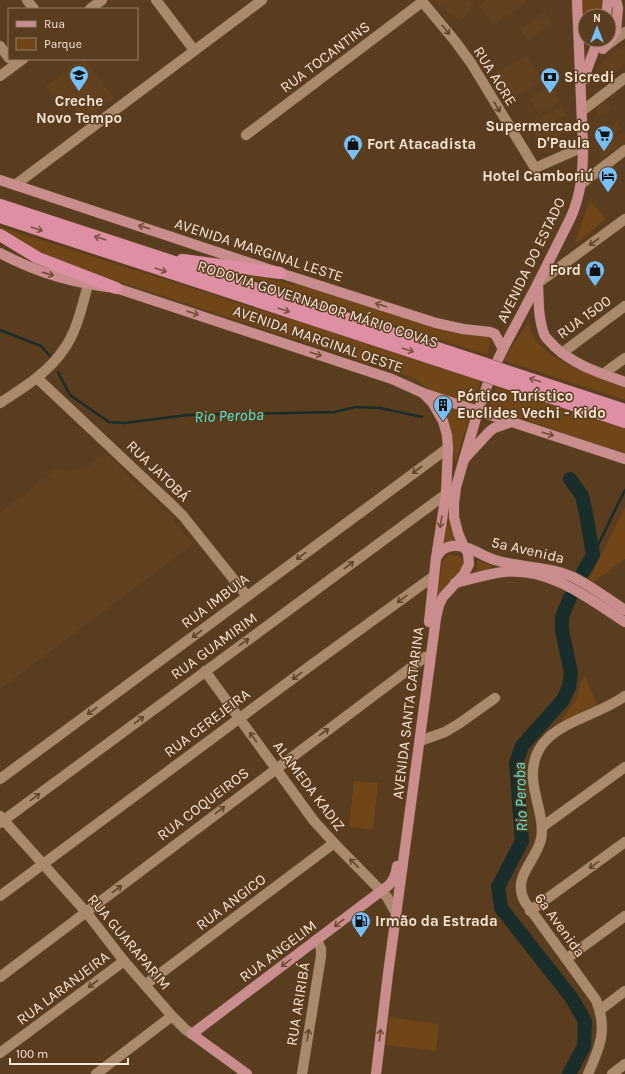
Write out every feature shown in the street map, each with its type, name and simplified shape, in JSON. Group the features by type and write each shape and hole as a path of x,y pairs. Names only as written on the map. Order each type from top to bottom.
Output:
{"highway":[{"name":"RODOVIA GOVERNADOR MÁRIO COVAS","path":"0,205 493,372 625,422"},
{"name":"RODOVIA GOVERNADOR MÁRIO COVAS","path":"0,217 493,372 625,410"},
{"path":"0,235 38,258 116,288"},
{"path":"151,255 280,273"}],"main road":[{"name":"AVENIDA DO ESTADO","path":"493,372 571,217 576,205 581,184 583,147 577,0"},
{"path":"603,49 616,31 618,8 616,0"},
{"name":"AVENIDA DO ESTADO","path":"581,86 595,48"},
{"name":"AVENIDA MARGINAL LESTE","path":"0,180 280,273 450,327 490,332 495,334 504,349"},
{"name":"AVENIDA MARGINAL OESTE","path":"0,253 31,268 88,285 116,288 392,379 423,393 625,459"},
{"path":"538,283 539,314 545,335 562,353 573,360 603,374 625,382"},
{"name":"AVENIDA SANTA CATARINA","path":"376,1074 436,618 439,605 443,597 464,574 469,564 468,553 464,547 454,517 456,486 478,411 493,372"},
{"name":"AVENIDA SANTA CATARINA","path":"381,891 393,881 396,875 425,657 436,558 446,494 448,448 447,435 443,421 432,402 423,393"},
{"path":"463,461 489,432 494,428 511,422"},
{"path":"436,558 439,552 447,547 464,547"},
{"name":"5ª Avenida","path":"464,547 497,561 548,569 567,574 625,610"},
{"name":"5ª Avenida","path":"455,583 504,572 539,576 568,585 625,622"},
{"name":"RUA ANGELIM","path":"192,1034 381,891"},
{"name":"RUA GUARAPARIM","path":"192,1034 247,1074"}],"street":[{"path":"27,0 33,8"},
{"path":"156,0 194,50"},
{"path":"15,185 262,0"},
{"name":"RUA TOCANTINS","path":"246,136 422,1"},
{"name":"RUA ACRE","path":"422,1 471,63 534,168 583,147"},
{"path":"591,59 625,32"},
{"path":"0,46 8,54"},
{"path":"0,76 14,60"},
{"path":"582,111 625,78"},
{"path":"581,184 625,150"},
{"path":"538,283 625,219"},
{"path":"0,403 37,378 52,364 65,348 72,335 79,316 88,285"},
{"name":"RUA 1500","path":"562,353 625,306"},
{"path":"603,374 625,358"},
{"name":"RUA JATOBÁ","path":"37,378 183,516 247,596"},
{"name":"RUA IMBUIA","path":"0,779 448,448"},
{"name":"RUA GUAMIRIM","path":"1,820 446,494"},
{"name":"RUA CEREJEIRA","path":"0,896 239,718 434,576"},
{"name":"RUA COQUEIROS","path":"0,977 425,657"},
{"name":"ALAMEDA KADIZ","path":"205,671 314,821 334,844 391,901 396,914"},
{"name":"6ª Avenida","path":"588,1074 599,1048 602,1035 600,1010 596,1000 530,911 521,896 520,888 521,879 538,850 542,838 542,827 532,772 537,750 543,742 564,727 610,706 625,696"},
{"path":"420,741 445,732 495,698"},
{"path":"542,827 625,767"},
{"name":"RUA GUARAPARIM","path":"1,820 86,912 124,961 172,1016 192,1034"},
{"path":"530,911 625,842"},
{"name":"RUA ANGICO","path":"145,985 334,844"},
{"path":"566,959 625,916"},
{"name":"RUA ARIRIBÁ","path":"302,1074 321,956 321,949 317,940"},
{"name":"RUA LARANJEIRA","path":"0,1053 124,961"},
{"path":"600,1010 625,991"},
{"path":"96,1074 172,1016"},
{"path":"612,1074 625,1064"}],"shaded area":[{"path":"432,0 469,0 474,4 461,21"},
{"path":"487,0 528,0 493,26 479,6"},
{"path":"545,12 553,23 528,40 520,29"},
{"path":"625,45 625,64 603,81 599,76 602,74 596,67"},
{"path":"527,55 543,81 507,103 491,76"},
{"name":"Creche Novo Tempo","path":"80,60 85,60 114,98 84,121 70,103 62,109 45,87"},
{"path":"551,85 561,100 539,114 529,99"},
{"path":"606,101 611,108 598,118 596,108"},
{"path":"562,106 566,115 543,127 538,119"},
{"path":"537,118 543,144 537,147 532,122"},
{"path":"562,120 567,131 546,141 541,130"},
{"path":"616,121 622,129 599,146 598,134"},
{"path":"623,131 625,133 625,142 601,160 599,149"},
{"path":"105,453 169,515 193,544 0,689 0,513 56,469 70,471 86,468"}],"green space":[{"path":"580,0 602,0 602,8 580,8"},
{"path":"590,201 606,219 574,245"},
{"path":"0,227 481,380 473,404 430,391 416,379 53,260 0,229"},
{"path":"230,271 308,287 449,331 465,334 485,335 491,341 487,355"},
{"path":"529,321 533,335 542,348 563,362 576,368 625,386 625,400 503,360"},
{"path":"496,387 625,429 625,454 521,418 485,416"},
{"path":"440,403 471,413 455,464 451,433"},
{"path":"625,507 625,559 593,582 589,579"},
{"path":"447,511 455,541 442,546"},
{"path":"449,555 457,556 463,561 461,572 437,597 442,563"},
{"path":"477,560 492,566 492,573 476,573"},
{"path":"585,676 597,705 559,724 577,698 580,683"},
{"path":"354,781 378,783 373,830 349,827"},
{"path":"389,1017 439,1024 436,1051 386,1045"}],"waterway":[{"name":"Rio Peroba","path":"0,330 41,346 50,356"},
{"name":"Rio Peroba","path":"58,372 70,395 109,422 124,423 188,415 334,412 356,407 380,408 422,417"},
{"name":"Rio Peroba","path":"570,479 582,496 593,555 583,572"},
{"path":"593,555 625,490"},
{"name":"Rio Peroba","path":"569,1074 584,1046 585,1021 571,997 501,908 498,887 522,841 516,763 522,746 563,700 569,687 571,673 562,630 562,617 570,597"}],"place":[{"name":"Creche Novo Tempo","path":"79,92"},
{"name":"Sicredi","path":"550,94"},
{"name":"Supermercado D'Paula","path":"604,152"},
{"name":"Fort Atacadista","path":"353,161"},
{"name":"Hotel Camboriú","path":"608,193"},
{"name":"Ford","path":"595,287"},
{"name":"Pórtico Turístico Euclides Vechi - Kido","path":"443,422"},
{"name":"Irmão da Estrada","path":"361,938"}]}
